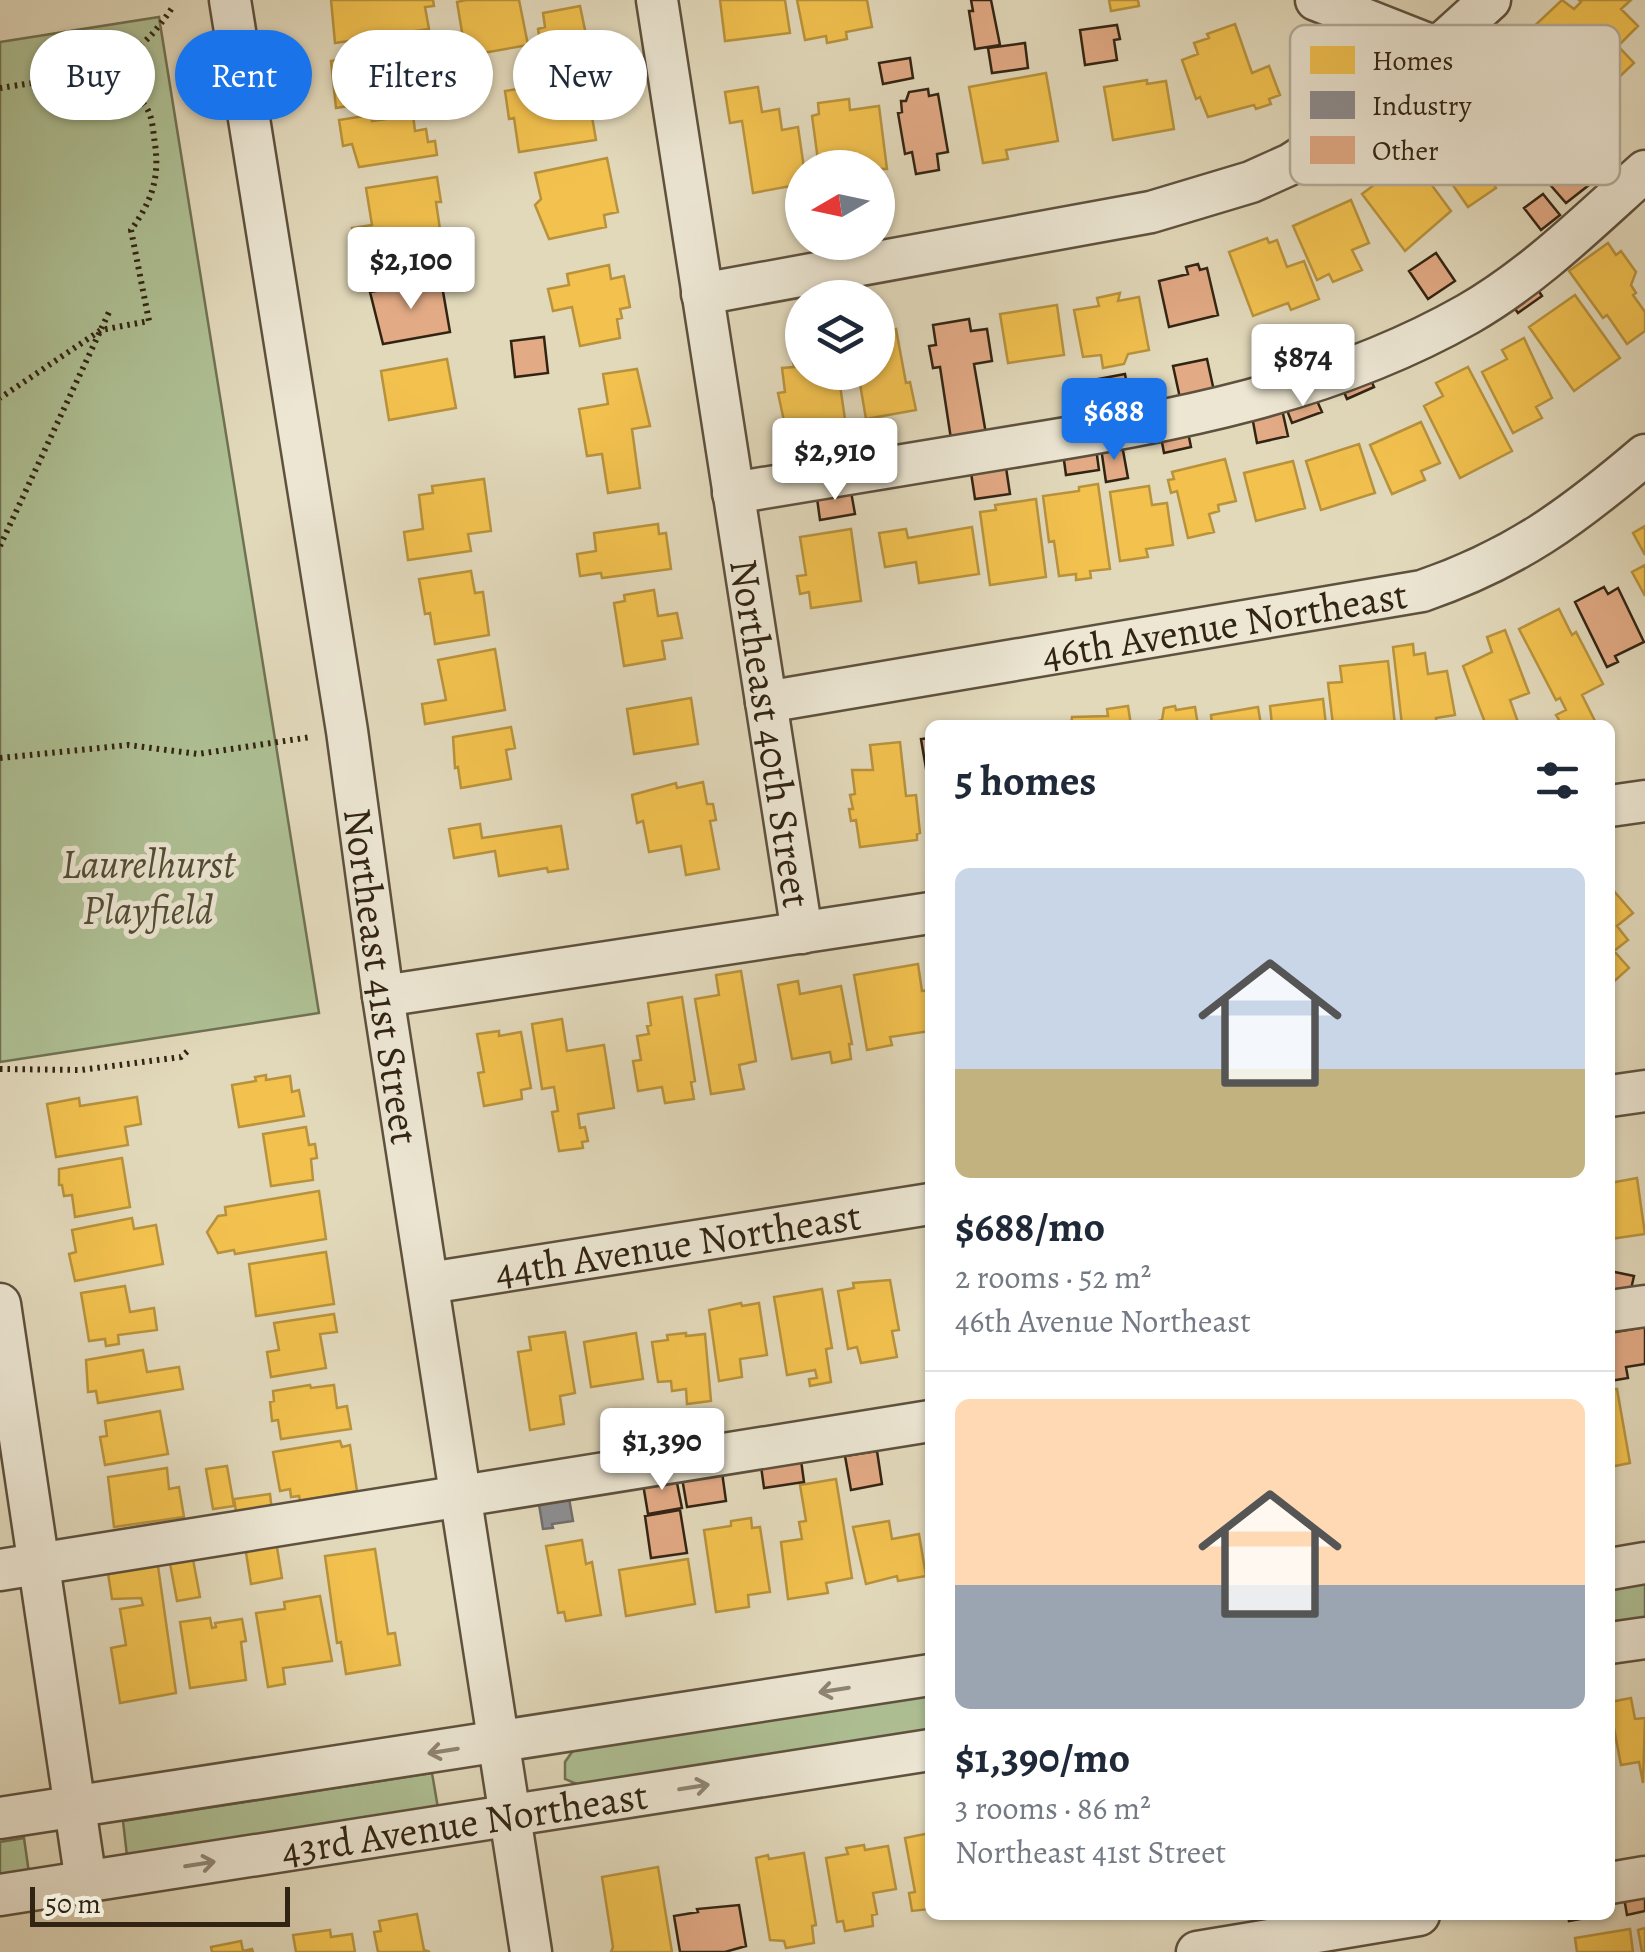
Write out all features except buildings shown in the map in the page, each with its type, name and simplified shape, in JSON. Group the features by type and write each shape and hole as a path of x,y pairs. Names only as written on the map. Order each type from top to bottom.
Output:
{"street":[{"name":"Northeast 41st Street","path":"230,0 347,731 383,996 531,1952"},
{"name":"Northeast 40th Street","path":"657,0 802,933"},
{"path":"1316,0 1380,25"},
{"path":"1463,25 1490,0"},
{"path":"702,294 1151,212 1252,182 1290,163"},
{"path":"733,494 1161,423 1285,393 1378,356 1468,313 1549,257 1645,171"},
{"name":"46th Avenue Northeast","path":"766,702 1422,591 1517,552 1577,513 1645,455"},
{"path":"1615,805 1645,801"},
{"path":"383,996 925,914"},
{"path":"1615,1095 1645,1091"},
{"name":"44th Avenue Northeast","path":"429,1283 925,1205"},
{"path":"0,1304 19,1567 75,1807 86,1882"},
{"path":"1615,1310 1645,1306"},
{"path":"19,1567 925,1422"},
{"path":"1615,1567 1645,1563"},
{"path":"1615,1642 1645,1638"},
{"name":"43rd Avenue Northeast","path":"0,1818 925,1676"},
{"name":"43rd Avenue Northeast","path":"0,1895 925,1751"},
{"path":"1615,1882 1645,1877"},
{"path":"1197,1952 1388,1920"}],"path":[{"path":"155,34 172,8"},
{"path":"0,88 30,84"},
{"path":"0,398 101,330 149,321 131,230 150,199 158,165 152,120"},
{"path":"0,546 110,310"},
{"path":"0,758 128,745 198,754 347,731"},
{"path":"0,1069 81,1070 181,1057 190,1049"}],"green space":[{"name":"Laurelhurst Playfield","path":"159,17 319,1013 0,1062 0,42 30,37 30,120 155,120 155,30 76,30"},
{"path":"1645,1581 1645,1621 1615,1625 1615,1585"},
{"path":"925,1692 925,1735 586,1788 565,1779 565,1762 577,1745"},
{"path":"432,1773 438,1808 127,1856 123,1821"},
{"path":"24,1838 29,1873 0,1878 0,1842"}]}
